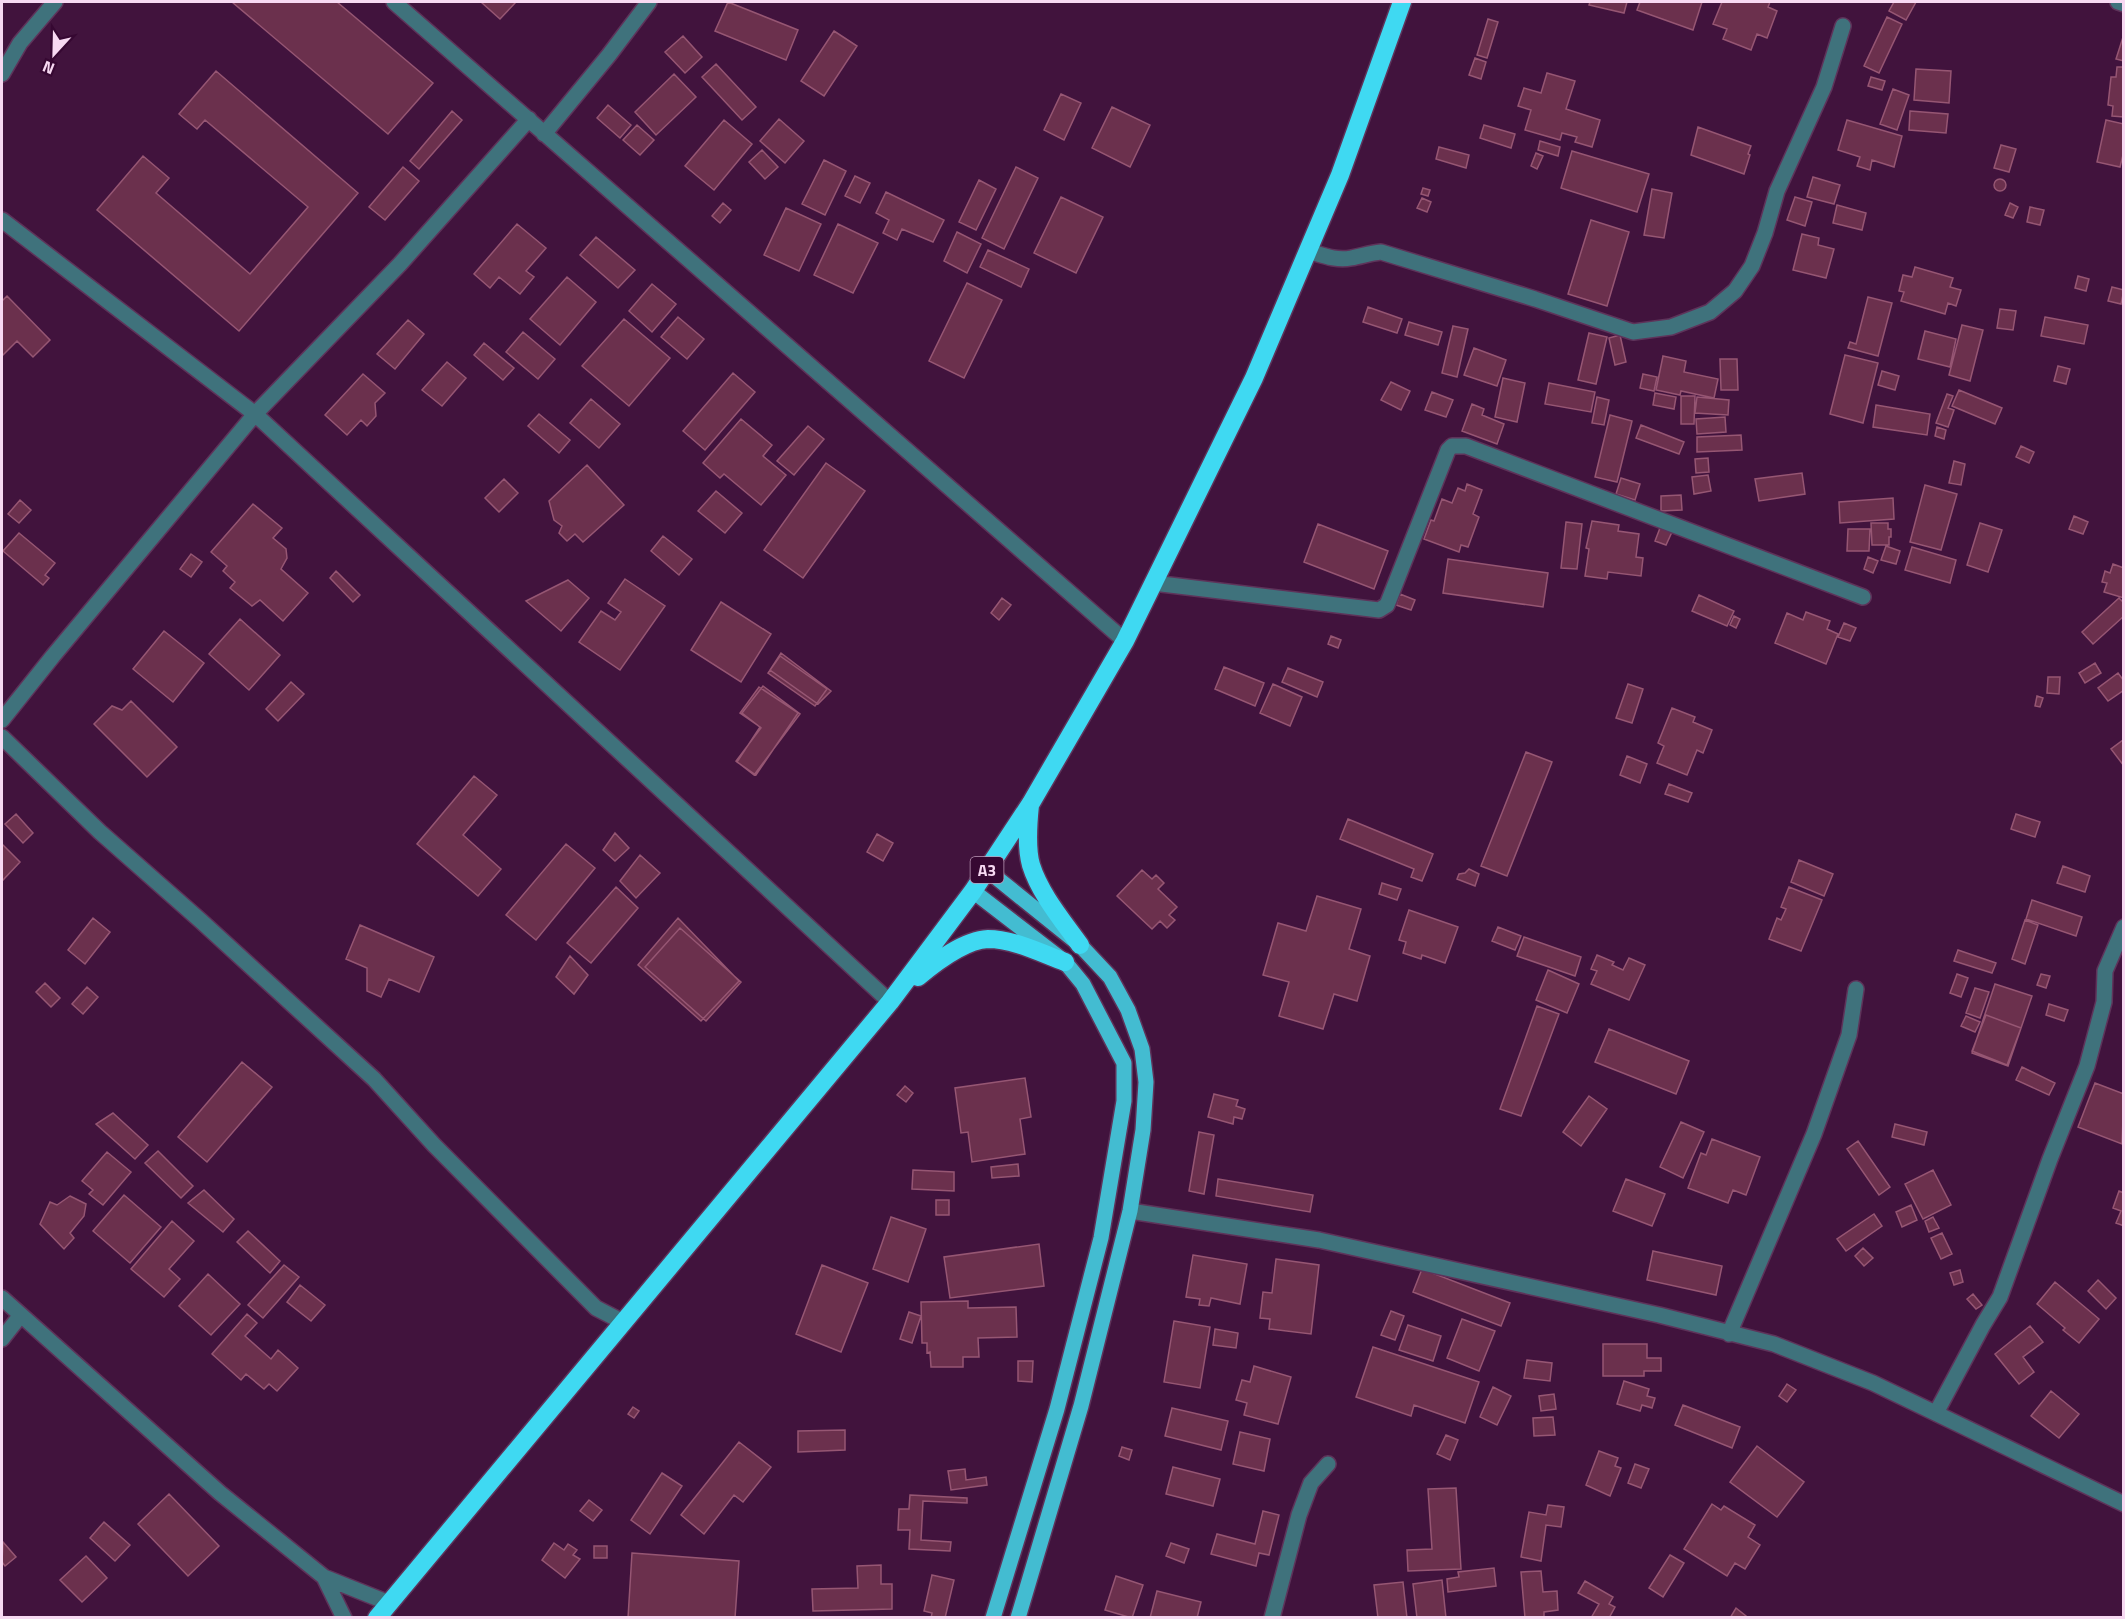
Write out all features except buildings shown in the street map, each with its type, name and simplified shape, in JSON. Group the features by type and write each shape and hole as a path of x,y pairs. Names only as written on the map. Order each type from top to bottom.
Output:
{"highway":[{"name":"A3","path":"377,1617 890,1002 973,891 1030,803 1125,641 1254,378 1340,175 1402,2"},
{"path":"1030,803 1028,820 1031,865 1044,891 1080,945"},
{"path":"890,1002 938,959 975,941 989,939 1010,942 1065,962"}],"main road":[{"path":"987,870 1080,945 1110,978 1128,1010 1142,1049 1146,1082 1143,1130 1130,1211 1081,1406 1018,1617"},
{"path":"973,891 1065,962 1083,984 1124,1063 1124,1101 1101,1238 1057,1409 993,1617"}],"street":[{"path":"2,74 20,43 56,2"},
{"path":"394,2 1125,641"},
{"path":"544,134 649,2"},
{"path":"2118,2 2124,4"},
{"path":"1308,251 1328,258 1350,258 1381,252 1536,299 1633,332 1671,327 1710,312 1735,291 1752,266 1765,233 1777,191 1824,87 1844,26"},
{"path":"2,720 255,414 400,264 530,119"},
{"path":"2,220 255,414 890,1002"},
{"path":"1153,584 1379,610 1387,605 1448,450 1457,445 1466,446 1863,597"},
{"path":"2,736 100,832 374,1079 434,1145 596,1308 623,1322"},
{"path":"1936,1413 2000,1297 2050,1159 2087,1066 2104,1002 2105,971 2124,927"},
{"path":"1729,1334 1814,1134 1849,1035 1856,989"},
{"path":"1130,1211 1319,1240 1659,1315 1774,1344 1873,1383 2124,1504"},
{"path":"2,1298 220,1494 324,1576 389,1603"},
{"path":"2,1340 20,1316"},
{"path":"1272,1617 1299,1515 1311,1483 1328,1464"},
{"path":"324,1576 344,1617"}]}
